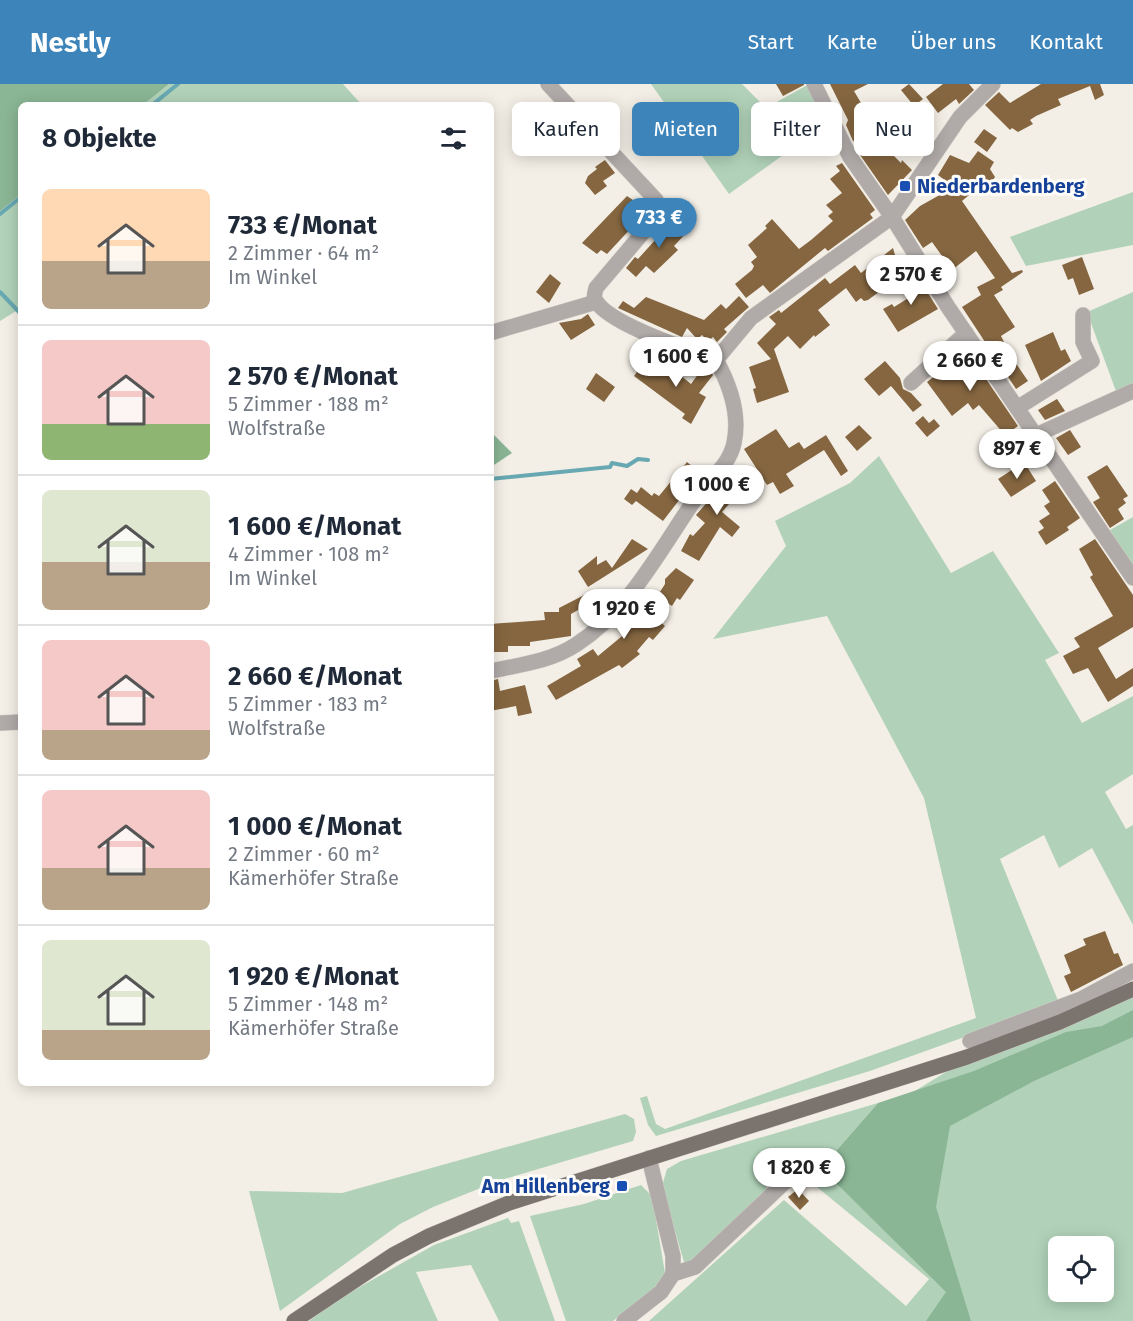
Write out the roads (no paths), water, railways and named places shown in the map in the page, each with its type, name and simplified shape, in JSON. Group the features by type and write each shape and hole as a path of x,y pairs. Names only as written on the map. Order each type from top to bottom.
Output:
{"main road":[{"path":"294,1321 337,1290 429,1236 509,1203 968,1057 1060,1022 1133,989"}],"street":[{"path":"494,670 530,663 577,644 605,622 632,592 701,492 728,462 734,442 736,416 727,380 716,360 626,324 596,302 594,295 596,288 657,216 659,208 656,200 548,84"},
{"path":"813,84 850,158 892,217 966,333 1133,578"},
{"path":"716,360 751,318 892,217 960,117 993,84"},
{"path":"494,332 596,302"},
{"path":"1017,408 1092,361 1083,342 1083,315"},
{"path":"911,383 966,333"},
{"path":"1036,435 1133,391"},
{"path":"0,723 18,722"},
{"path":"970,1041 1081,999 1133,971"},
{"path":"624,1321 661,1292 673,1274 673,1256 649,1158"},
{"path":"673,1274 695,1267 787,1180"}],"waterway":[{"path":"156,102 178,84"},
{"path":"0,214 18,199"},
{"path":"0,292 18,311"},
{"path":"494,479 610,467 612,463 627,466 638,459 648,460"}],"place":[{"name":"Niederbardenberg","path":"905,186"},
{"name":"Am Hillenberg","path":"622,1186"}]}
